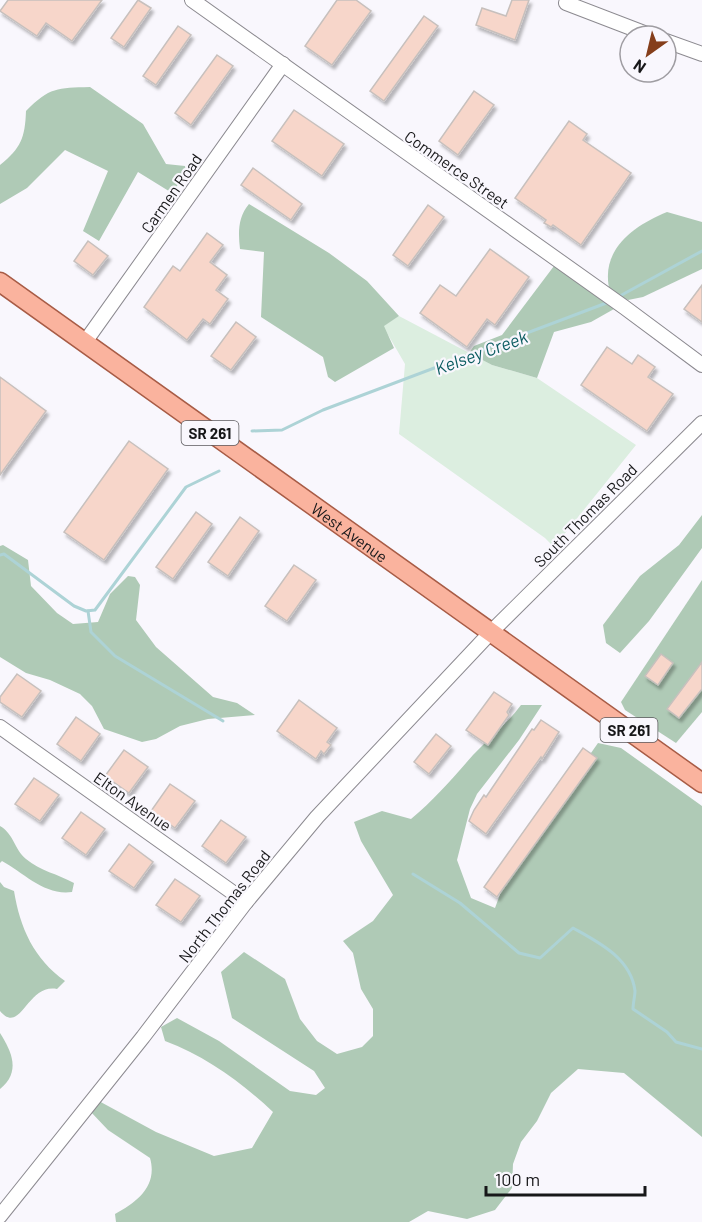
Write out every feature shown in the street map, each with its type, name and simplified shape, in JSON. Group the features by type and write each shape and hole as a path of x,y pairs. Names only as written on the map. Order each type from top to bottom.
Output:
{"main road":[{"name":"West Avenue","path":"0,282 702,783"}],"street":[{"name":"Commerce Street","path":"192,0 606,294 702,365"},
{"path":"566,3 621,24"},
{"path":"678,45 702,54"},
{"name":"Carmen Road","path":"85,342 283,64"},
{"name":"South Thomas Road","path":"492,631 702,423"},
{"name":"North Thomas Road","path":"0,1216 136,1046 246,902 362,767 492,631"},
{"name":"Elton Avenue","path":"0,727 246,902"}],"green space":[{"path":"90,87 143,124 166,164 185,166 186,173 172,193 138,172 99,241 83,231 108,171 65,150 27,188 0,204 0,165 13,153 20,142 26,111 41,97 55,90"},
{"path":"249,204 329,253 367,281 399,316 384,326 394,348 335,382 328,377 323,357 261,317 264,252 240,249 240,225"},
{"path":"667,212 702,222 702,269 643,297 628,300 610,292 609,264 614,252 631,232"},
{"path":"554,266 614,309 591,322 554,332 537,378 492,365 469,353 474,346 502,335"},
{"path":"399,316 492,365 537,378 636,445 554,547 545,538 399,434 405,364 383,326"},
{"path":"702,515 702,548 649,621 620,653 606,643 603,625 640,576 679,545"},
{"path":"3,545 28,560 31,586 57,613 73,624 98,622 110,594 128,576 135,577 140,585 136,620 156,647 213,697 237,703 255,715 208,719 180,726 156,739 142,742 104,729 92,706 80,694 50,680 26,673 0,657 0,546"},
{"path":"702,580 702,712 676,743 625,710 621,702"},
{"path":"521,705 542,705 519,740 477,794 470,809 457,860 471,898 495,908 509,870 598,743 621,748 702,806 702,1137 624,1073 578,1069 551,1093 537,1121 521,1142 513,1164 512,1188 495,1210 467,1219 428,1211 409,1222 116,1222 115,1214 144,1192 151,1177 152,1168 150,1158 108,1130 90,1111 97,1100 156,1132 214,1156 252,1148 273,1112 223,1071 195,1054 165,1041 161,1027 177,1018 219,1041 290,1091 316,1095 325,1088 314,1071 232,1018 221,972 244,952 285,979 300,1019 317,1041 337,1054 362,1047 373,1036 373,1009 361,989 353,953 343,941 373,921 393,895 361,841 354,822 382,811 411,819 436,796"},
{"path":"0,826 5,829 26,859 37,867 74,883 72,892 53,891 2,861 0,863"},
{"path":"0,882 4,887 14,891 20,918 37,953 65,981 57,989 47,989 38,993 14,1017 7,1017 0,1011"},
{"path":"0,1033 11,1055 12,1069 11,1076 0,1089"}],"building":[{"path":"8,0 102,0 72,41 46,23 37,36 0,11"},
{"path":"138,0 151,8 124,47 111,38"},
{"path":"337,0 356,0 371,11 332,65 305,46"},
{"path":"512,0 529,0 515,40 476,25 482,8 506,16"},
{"path":"424,16 438,26 384,101 370,91"},
{"path":"178,26 191,35 156,85 143,76"},
{"path":"217,55 233,66 191,125 175,113"},
{"path":"474,91 494,105 458,155 439,141"},
{"path":"294,110 344,144 322,176 272,141"},
{"path":"569,121 587,134 583,140 631,173 581,245 553,225 551,227 544,223 546,220 515,198"},
{"path":"253,168 302,204 291,220 241,185"},
{"path":"428,205 444,217 408,266 393,255"},
{"path":"207,233 223,245 210,262 227,275 216,290 228,299 210,324 203,319 187,340 144,307 173,266 180,271"},
{"path":"88,241 108,256 93,275 74,261"},
{"path":"490,249 529,277 495,325 487,319 467,347 420,313 440,285 456,296"},
{"path":"702,285 702,322 684,309"},
{"path":"236,322 256,337 231,370 211,356"},
{"path":"607,347 632,364 638,355 655,367 648,377 673,394 647,431 581,385"},
{"path":"0,377 46,411 0,475"},
{"path":"129,441 168,469 104,560 64,532"},
{"path":"196,512 212,524 173,579 156,567"},
{"path":"240,517 259,531 228,576 208,562"},
{"path":"294,565 316,580 287,621 265,606"},
{"path":"661,654 673,663 658,685 645,676"},
{"path":"702,662 702,689 679,718 667,709"},
{"path":"17,674 41,691 22,717 0,702 0,697"},
{"path":"494,692 512,704 507,712 509,715 488,745 466,730"},
{"path":"299,700 337,728 327,742 331,745 324,754 321,751 316,759 277,731"},
{"path":"76,717 100,734 81,761 57,744"},
{"path":"541,720 559,732 542,759 541,757 486,834 469,821 474,810 484,795 486,797 532,729 534,730"},
{"path":"436,734 451,746 429,774 414,762"},
{"path":"583,748 597,758 497,897 484,887"},
{"path":"124,750 148,767 129,793 105,776"},
{"path":"34,778 59,795 40,821 15,804"},
{"path":"170,784 195,801 175,828 151,811"},
{"path":"81,812 105,829 86,855 62,838"},
{"path":"221,820 246,837 226,863 202,846"},
{"path":"129,844 153,862 134,888 109,871"},
{"path":"175,879 200,896 181,922 156,905"}],"waterway":[{"name":"Kelsey Creek","path":"618,297 702,251"},
{"name":"Kelsey Creek","path":"252,431 282,430 323,410 609,302"},
{"name":"Kelsey Creek","path":"0,555 4,554 74,606 86,611 95,610 186,487 219,471"},
{"path":"88,611 91,632 115,656 223,721"},
{"path":"413,874 460,903 519,953 540,958 573,928 603,945 620,960 632,979 635,991 633,1009 667,1032 676,1042 702,1049"}]}
